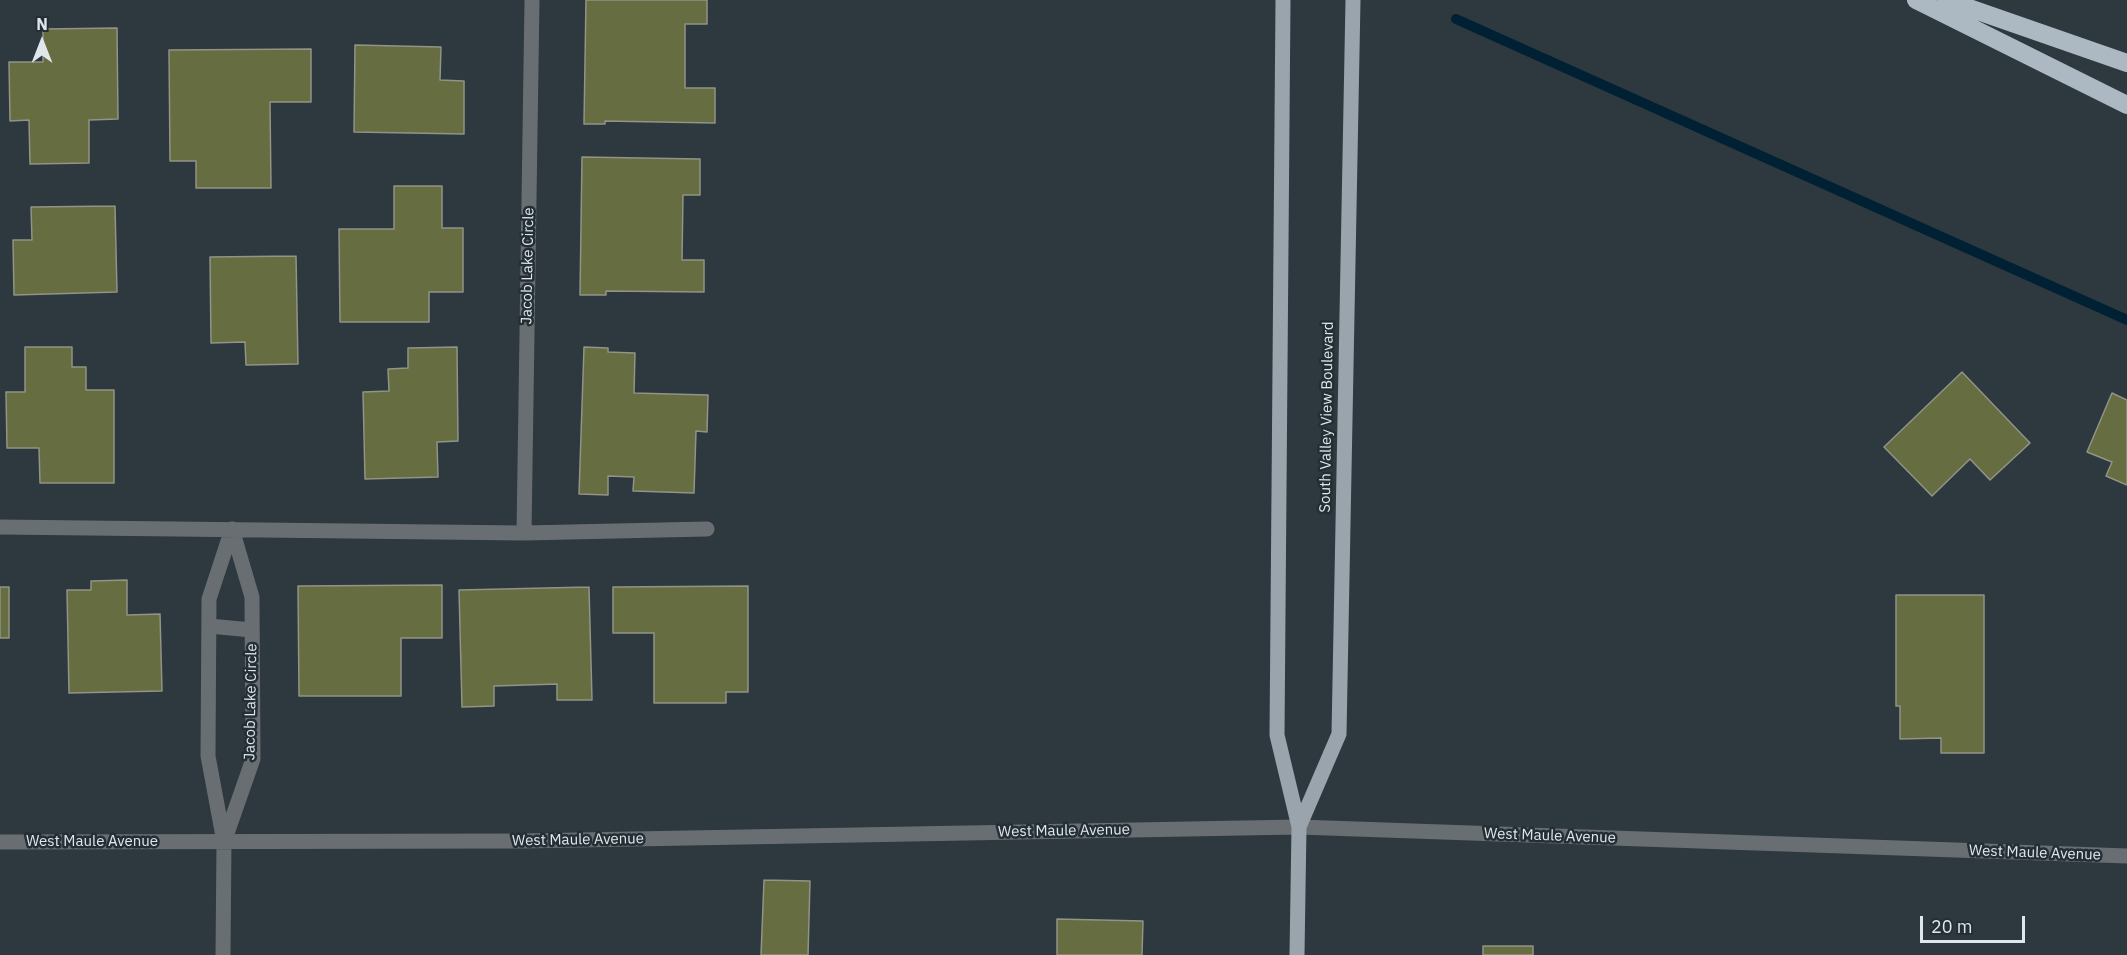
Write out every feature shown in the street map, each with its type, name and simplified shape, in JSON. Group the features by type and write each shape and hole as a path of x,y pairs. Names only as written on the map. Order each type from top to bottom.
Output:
{"highway":[{"path":"1916,0 2127,105"},
{"path":"1946,0 2127,63"}],"main road":[{"name":"South Valley View Boulevard","path":"1283,0 1277,735 1299,826 1297,955"},
{"name":"South Valley View Boulevard","path":"1299,826 1339,734 1353,0"}],"street":[{"name":"Jacob Lake Circle","path":"525,533 532,0"},
{"path":"0,527 525,533 706,529"},
{"name":"Jacob Lake Circle","path":"224,842 253,759 252,597 232,529"},
{"path":"223,955 224,842 208,756 209,599 232,529"},
{"path":"209,626 252,630"},
{"name":"West Maule Avenue","path":"0,842 522,841 1299,826 2127,856"}],"building":[{"path":"586,0 707,0 707,24 685,24 685,88 715,88 715,123 605,121 605,124 584,124"},
{"path":"117,28 118,119 89,120 89,163 30,164 29,120 10,121 9,62 43,62 43,29"},
{"path":"355,45 441,47 440,80 464,81 464,134 354,132"},
{"path":"311,49 311,102 270,102 271,188 196,188 196,161 170,161 169,50"},
{"path":"582,157 700,159 700,195 683,195 682,260 704,260 704,292 606,291 606,295 580,295"},
{"path":"394,186 442,186 442,228 463,228 463,292 429,292 429,322 340,322 339,229 394,229"},
{"path":"115,206 117,292 14,295 13,240 32,240 31,207"},
{"path":"296,256 298,364 246,365 245,342 211,343 210,257"},
{"path":"25,347 72,347 72,367 86,367 86,390 114,390 114,483 40,483 39,448 7,448 6,392 25,392"},
{"path":"457,347 458,441 437,442 438,477 365,479 363,392 389,391 388,369 408,368 408,348"},
{"path":"584,347 608,348 608,352 635,353 634,393 708,395 707,432 696,431 694,493 633,491 634,477 608,476 608,495 579,494"},
{"path":"1962,372 2030,443 1990,480 1970,459 1932,496 1884,447"},
{"path":"2112,393 2127,400 2127,485 2106,476 2112,462 2087,452"},
{"path":"127,580 127,615 160,614 162,691 69,693 67,590 91,590 91,581"},
{"path":"442,585 442,638 401,638 401,696 299,696 298,586"},
{"path":"748,586 748,692 726,692 726,703 654,703 654,633 613,633 613,587"},
{"path":"0,587 9,587 9,638 0,638"},
{"path":"589,587 592,700 557,700 557,684 494,686 494,706 462,707 459,590"},
{"path":"1896,595 1984,595 1984,753 1941,753 1941,738 1900,739 1900,706 1896,706"},
{"path":"764,880 810,881 808,955 761,955"},
{"path":"1057,919 1143,921 1142,955 1057,955"},
{"path":"1483,946 1533,946 1533,955 1483,955"}],"waterway":[{"path":"1456,19 2127,320"}]}
